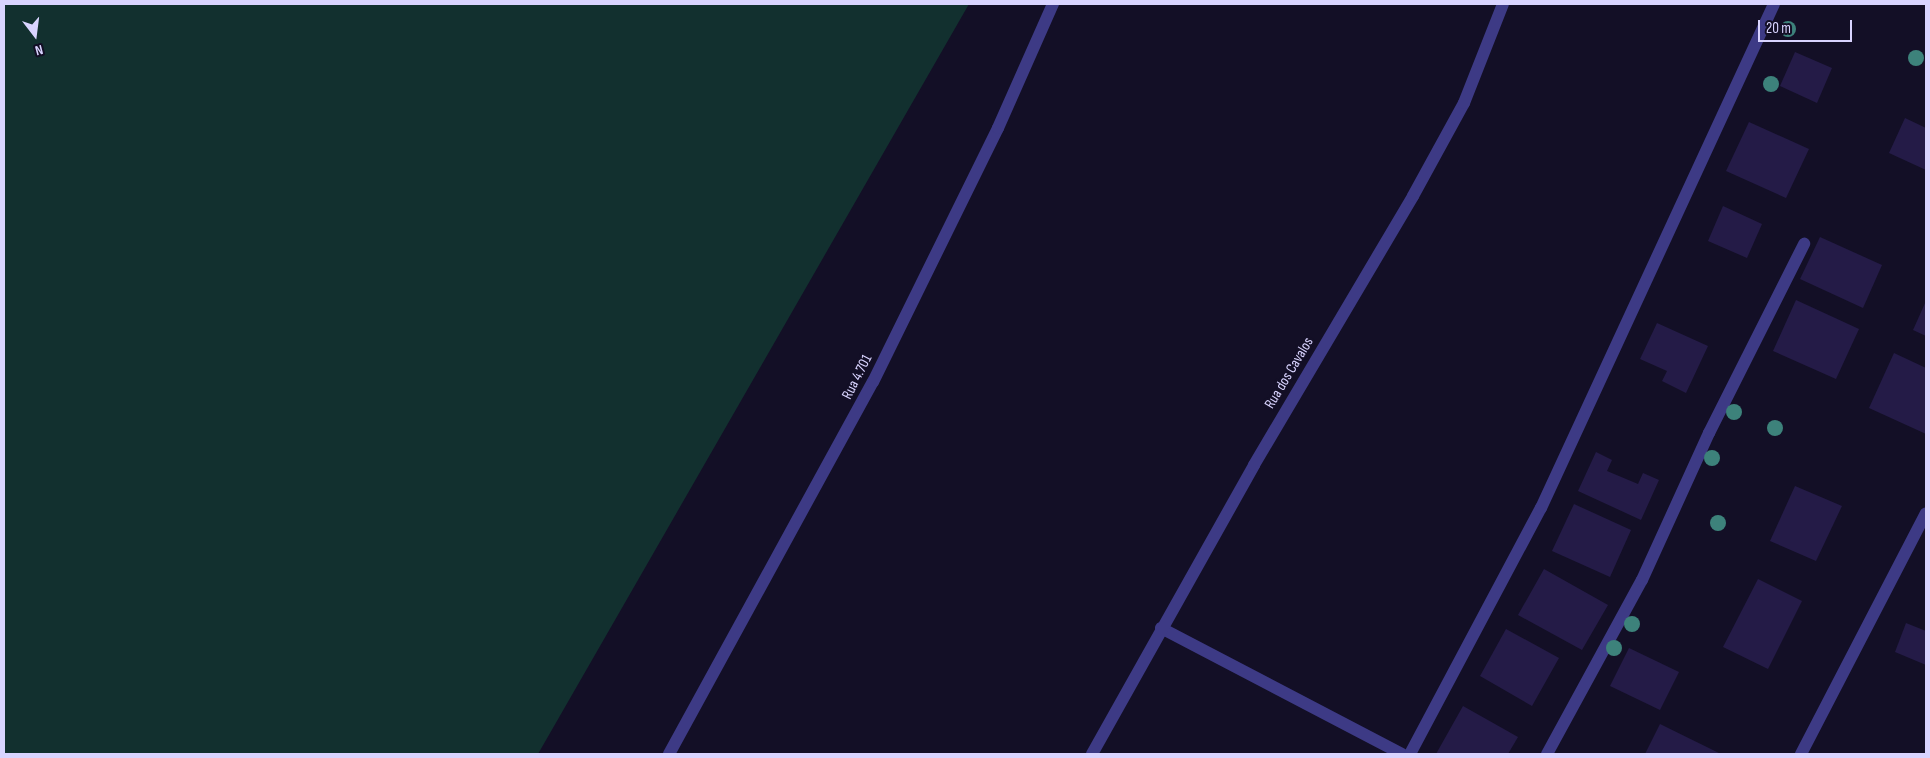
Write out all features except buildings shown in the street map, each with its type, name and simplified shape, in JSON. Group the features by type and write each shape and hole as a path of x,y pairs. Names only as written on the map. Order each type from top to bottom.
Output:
{"street":[{"name":"Rua 4.701","path":"669,754 873,382 998,128 1053,4"},
{"name":"Rua dos Cavalos","path":"1092,754 1161,628 1460,111 1502,4"},
{"path":"1410,754 1541,508 1774,4"},
{"path":"1547,754 1642,580 1709,433 1804,244"},
{"path":"1801,754 1926,513"},
{"path":"1161,628 1402,754"}],"green space":[{"path":"4,4 969,4 538,754 4,754"}]}
